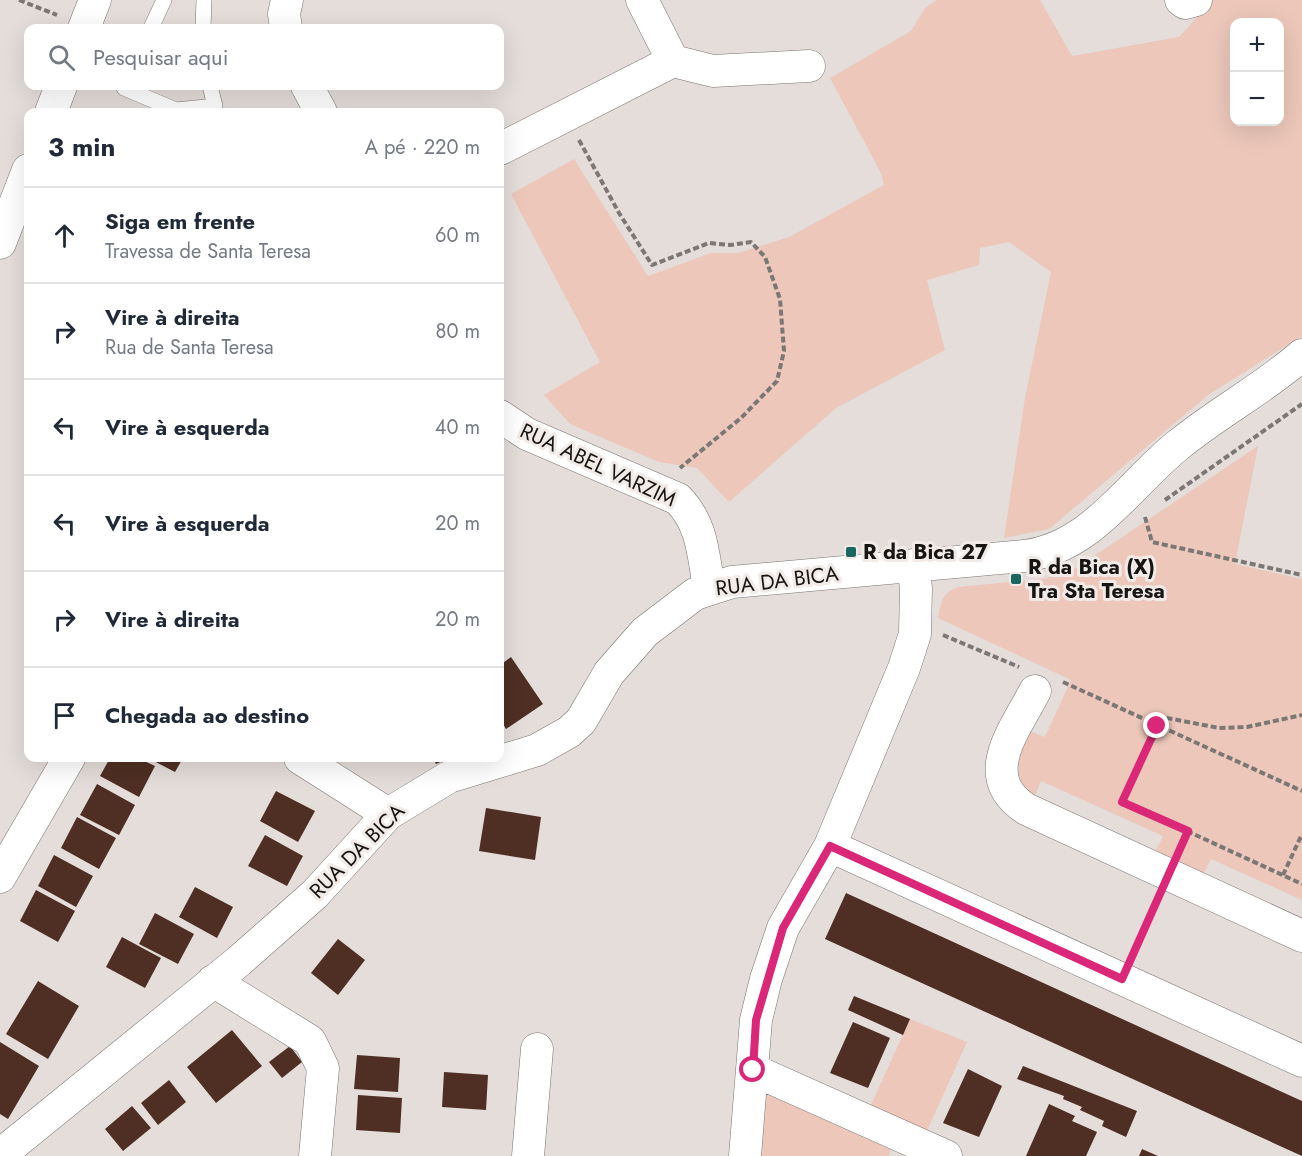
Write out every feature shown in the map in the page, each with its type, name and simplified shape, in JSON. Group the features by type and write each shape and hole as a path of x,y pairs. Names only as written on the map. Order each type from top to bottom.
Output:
{"street":[{"path":"86,24 95,0"},
{"path":"285,24 284,14 287,0"},
{"path":"642,0 673,61"},
{"path":"1181,0 1185,3 1196,0"},
{"path":"504,147 673,61 713,72 809,66"},
{"path":"53,108 60,90"},
{"path":"309,90 319,108"},
{"path":"0,243 24,185"},
{"name":"RUA DA BICA","path":"504,760 537,750 556,741 581,722 609,672 645,632 680,604 709,588 732,582 1034,555 1069,543 1089,529 1176,447 1288,374 1302,355"},
{"name":"RUA ABEL VARZIM","path":"504,419 527,434 678,499 694,517 700,534 709,588"},
{"path":"745,1156 756,1020 783,928 830,846 904,668 915,634 914,565"},
{"path":"1040,680 1003,754 1000,769 1013,800 1302,936"},
{"path":"0,877 67,762"},
{"path":"306,762 388,814"},
{"name":"RUA DA BICA","path":"0,1155 213,981 315,894 388,814 416,794 448,777 497,762"},
{"path":"830,846 1302,1061"},
{"path":"213,981 310,1041 323,1068 315,1156"},
{"path":"528,1156 537,1049"},
{"path":"753,1070 946,1156"}],"lane":[{"path":"153,24 164,0"},
{"path":"203,24 204,0"},
{"path":"129,90 171,108"},
{"path":"196,108 215,106 211,90"}],"path":[{"path":"565,116 619,213 652,264 709,243 730,245 751,242 765,257 780,299 784,351 777,381 741,418 681,467"},
{"path":"1144,514 1152,542 1302,575"},
{"path":"934,631 1040,680 1157,726 1302,791"},
{"path":"1302,715 1247,727 1219,728 1161,717 1122,802 1302,884"},
{"path":"1122,979 1188,831"},
{"path":"1283,875 1302,834"}],"shaded area":[{"path":"937,0 1040,0 1072,56 1179,37 1213,0 1302,0 1302,336 1208,395 1049,529 1004,538 1025,398 1051,272 1009,242 980,248 979,265 927,280 945,350 836,408 729,502 697,468 659,462 570,424 544,395 600,362 511,194 574,159 648,276 711,253 738,253 789,237 884,185 881,173 830,78 911,31 925,8"},
{"path":"1258,446 1235,564 1302,579 1302,900 1211,859 1202,877 1154,855 1163,836 1041,781 1033,800 1025,792 1015,766 1029,731 1045,737 1071,680 938,618 945,595 958,587 1043,579 1073,570"},
{"path":"910,1019 967,1042 927,1131 871,1105"},
{"path":"766,1093 891,1150 889,1156 760,1156"}],"building":[{"path":"511,657 543,704 506,729 504,726 504,662"},
{"path":"108,762 146,762 155,766 139,797 100,776"},
{"path":"156,762 181,762 175,772"},
{"path":"97,784 135,805 119,835 80,815"},
{"path":"276,791 315,811 298,842 260,821"},
{"path":"486,808 541,817 535,860 479,851"},
{"path":"77,817 116,838 99,869 61,848"},
{"path":"265,835 303,856 287,886 248,866"},
{"path":"54,855 93,876 76,907 38,886"},
{"path":"195,887 233,907 217,938 179,917"},
{"path":"36,890 75,911 58,942 20,921"},
{"path":"846,893 1302,1101 1302,1156 825,939"},
{"path":"155,913 194,934 178,964 139,944"},
{"path":"122,937 161,958 145,988 106,967"},
{"path":"338,939 365,960 338,995 311,973"},
{"path":"38,981 79,1006 48,1059 6,1034"},
{"path":"854,996 910,1019 903,1035 848,1010"},
{"path":"853,1022 890,1038 868,1088 830,1073"},
{"path":"232,1030 262,1066 216,1103 187,1067"},
{"path":"0,1042 39,1066 8,1119 0,1114"},
{"path":"290,1046 302,1062 282,1078 269,1062"},
{"path":"357,1055 400,1058 398,1092 354,1089"},
{"path":"1023,1066 1137,1111 1126,1137 1102,1126 1104,1121 1080,1110 1082,1107 1063,1099 1064,1096 1017,1079"},
{"path":"968,1069 1002,1086 979,1137 943,1123"},
{"path":"444,1072 488,1075 486,1110 442,1107"},
{"path":"169,1080 186,1102 158,1125 141,1103"},
{"path":"358,1095 402,1098 400,1133 356,1130"},
{"path":"1049,1104 1075,1116 1072,1121 1097,1132 1086,1156 1026,1156"},
{"path":"132,1106 151,1128 123,1151 105,1129"},
{"path":"1142,1149 1158,1156 1139,1156"}],"place":[{"name":"R da Bica 27","path":"851,552"},
{"name":"R da Bica (X) Tra Sta Teresa","path":"1016,579"}],"route":[{"path":"753,1070 756,1020 766,979 783,928 830,846 1122,979 1188,831 1122,802 1157,726"}]}
